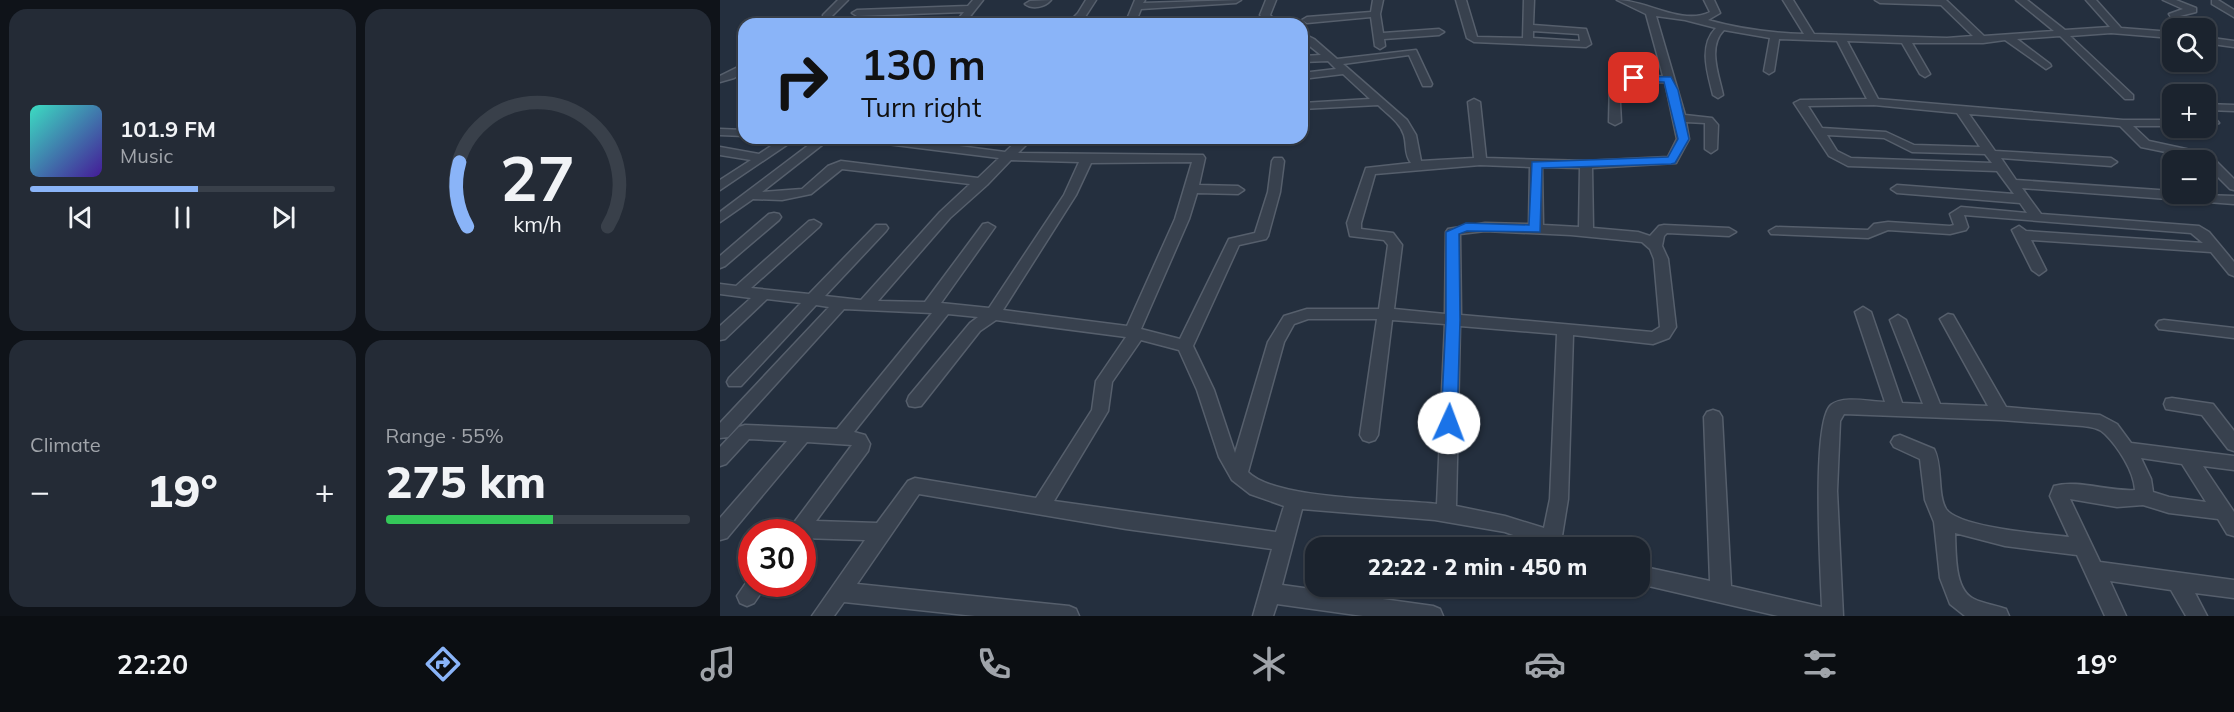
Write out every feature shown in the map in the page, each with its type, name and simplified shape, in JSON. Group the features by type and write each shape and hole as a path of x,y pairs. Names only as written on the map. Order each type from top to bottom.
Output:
{"street":[{"path":"826,17 843,0"},
{"path":"964,18 978,0"},
{"path":"1030,4 1042,4 1047,0"},
{"path":"1079,18 1091,0"},
{"path":"1133,18 1139,3 1236,0"},
{"path":"1268,18 1265,15 1271,0"},
{"path":"1370,0 1377,0 1375,14 1381,55"},
{"path":"1461,0 1474,39 1586,44 1583,31 1529,28"},
{"path":"1528,41 1529,0"},
{"path":"1622,0 1650,12 1775,36 1983,40 2061,32 2118,30 2162,34"},
{"path":"1701,20 1715,13 1709,0"},
{"path":"1788,0 1810,36"},
{"path":"1880,0 1943,2 1983,40"},
{"path":"2021,0 2061,32 2129,97"},
{"path":"2091,0 2118,30"},
{"path":"2168,0 2193,10 2174,14 2176,18"},
{"path":"2215,2 2234,14"},
{"path":"857,14 971,9"},
{"path":"1369,435 1394,242 1388,236 1355,233 1354,223 1370,171 1480,161 1586,165 1671,160 1683,139 1680,118 1650,12"},
{"path":"891,18 896,13"},
{"path":"1308,20 1375,14"},
{"path":"1718,95 1710,48 1712,37 1722,27"},
{"path":"1378,36 1439,32"},
{"path":"1769,71 1775,36"},
{"path":"1841,38 1874,102"},
{"path":"2009,38 2046,66"},
{"path":"1308,39 1378,102 1398,116 1407,128 1413,143 1414,162 1423,166"},
{"path":"1905,40 1925,74"},
{"path":"2216,42 2234,44"},
{"path":"1308,59 1332,60 1414,54 1427,84"},
{"path":"1308,75 1344,71"},
{"path":"720,79 738,72"},
{"path":"1615,122 1614,81 1668,80"},
{"path":"2000,167 1848,162 1833,153 1816,131 1801,105 1802,101 1874,102 2123,123 2162,123"},
{"path":"1308,106 1378,102"},
{"path":"1474,102 1480,161"},
{"path":"2216,107 2234,108"},
{"path":"1960,110 2037,218"},
{"path":"1680,118 1708,120 1712,125 1712,148"},
{"path":"2123,123 2145,144 2205,157 2234,186"},
{"path":"1816,131 1886,135 1912,148 2111,162"},
{"path":"720,132 738,133"},
{"path":"720,186 782,144"},
{"path":"720,218 817,144"},
{"path":"917,144 1010,156 1087,159 1199,158 1182,219 1134,332 1104,381 1100,411 1041,506"},
{"path":"865,306 945,215 1021,144"},
{"path":"720,151 761,158"},
{"path":"915,401 975,327 992,315 1070,195 1087,159"},
{"path":"1185,346 1234,242 1261,236 1274,192 1278,161"},
{"path":"1536,164 1536,229"},
{"path":"750,195 766,197 807,193 834,168 841,165 982,182"},
{"path":"1586,165 1586,232"},
{"path":"2012,183 2234,200"},
{"path":"1192,189 1238,190"},
{"path":"1897,189 2022,199"},
{"path":"1776,231 1868,234 1876,232 1879,226 1950,230 1961,227 1957,214 1961,211 2188,228 2199,231 2234,271"},
{"path":"2012,216 2039,270"},
{"path":"720,263 774,217"},
{"path":"740,290 814,224"},
{"path":"841,436 937,308 988,227"},
{"path":"1446,514 1453,320 1452,232 1466,227 1586,232 1638,236 1649,239 1656,245"},
{"path":"735,382 881,228"},
{"path":"1238,475 1276,342 1289,320 1307,314 1386,314 1647,338 1664,333 1668,327 1662,266 1656,245 1658,235 1664,229 1730,232"},
{"path":"2021,235 2215,248"},
{"path":"720,289 865,306 937,308 1134,332 1185,346 1201,378 1226,457 1247,484 1273,496 1295,500 1446,514 1502,523 1546,537"},
{"path":"720,335 765,293"},
{"path":"721,433 841,303"},
{"path":"1863,312 1896,409"},
{"path":"1948,319 2001,413"},
{"path":"1898,320 1934,411"},
{"path":"2164,325 2234,333"},
{"path":"1552,537 1559,499 1565,329"},
{"path":"2172,404 2207,409 2234,444"},
{"path":"1833,616 1828,491 1831,421 1835,411 1841,407 2001,413 2100,422 2111,429 2126,449 2146,490 2143,497"},
{"path":"1713,417 1721,595"},
{"path":"720,459 745,432"},
{"path":"721,433 804,433 859,440 861,444 859,451 807,519"},
{"path":"720,532 804,433"},
{"path":"1900,442 1928,454 1935,504 1944,521 1951,583 1958,601 1972,609 1999,616"},
{"path":"2126,449 2234,463"},
{"path":"2187,457 2229,520"},
{"path":"822,616 915,486 1125,521 1284,542"},
{"path":"2116,616 2060,502 2061,492 2067,490 2128,500 2143,497 2229,520"},
{"path":"1263,616 1295,500"},
{"path":"1944,521 1960,529 2083,547"},
{"path":"816,531 881,532"},
{"path":"2094,570 2234,589"},
{"path":"1650,577 1821,616"},
{"path":"2178,582 2197,616"},
{"path":"839,592 1068,616"},
{"path":"1269,593 1393,613 1433,616"}],"route":[{"path":"1449,423 1453,320 1452,232 1466,227 1536,229 1536,164 1586,165 1671,160 1679,151 1683,139 1673,90 1668,80 1634,78"}]}
